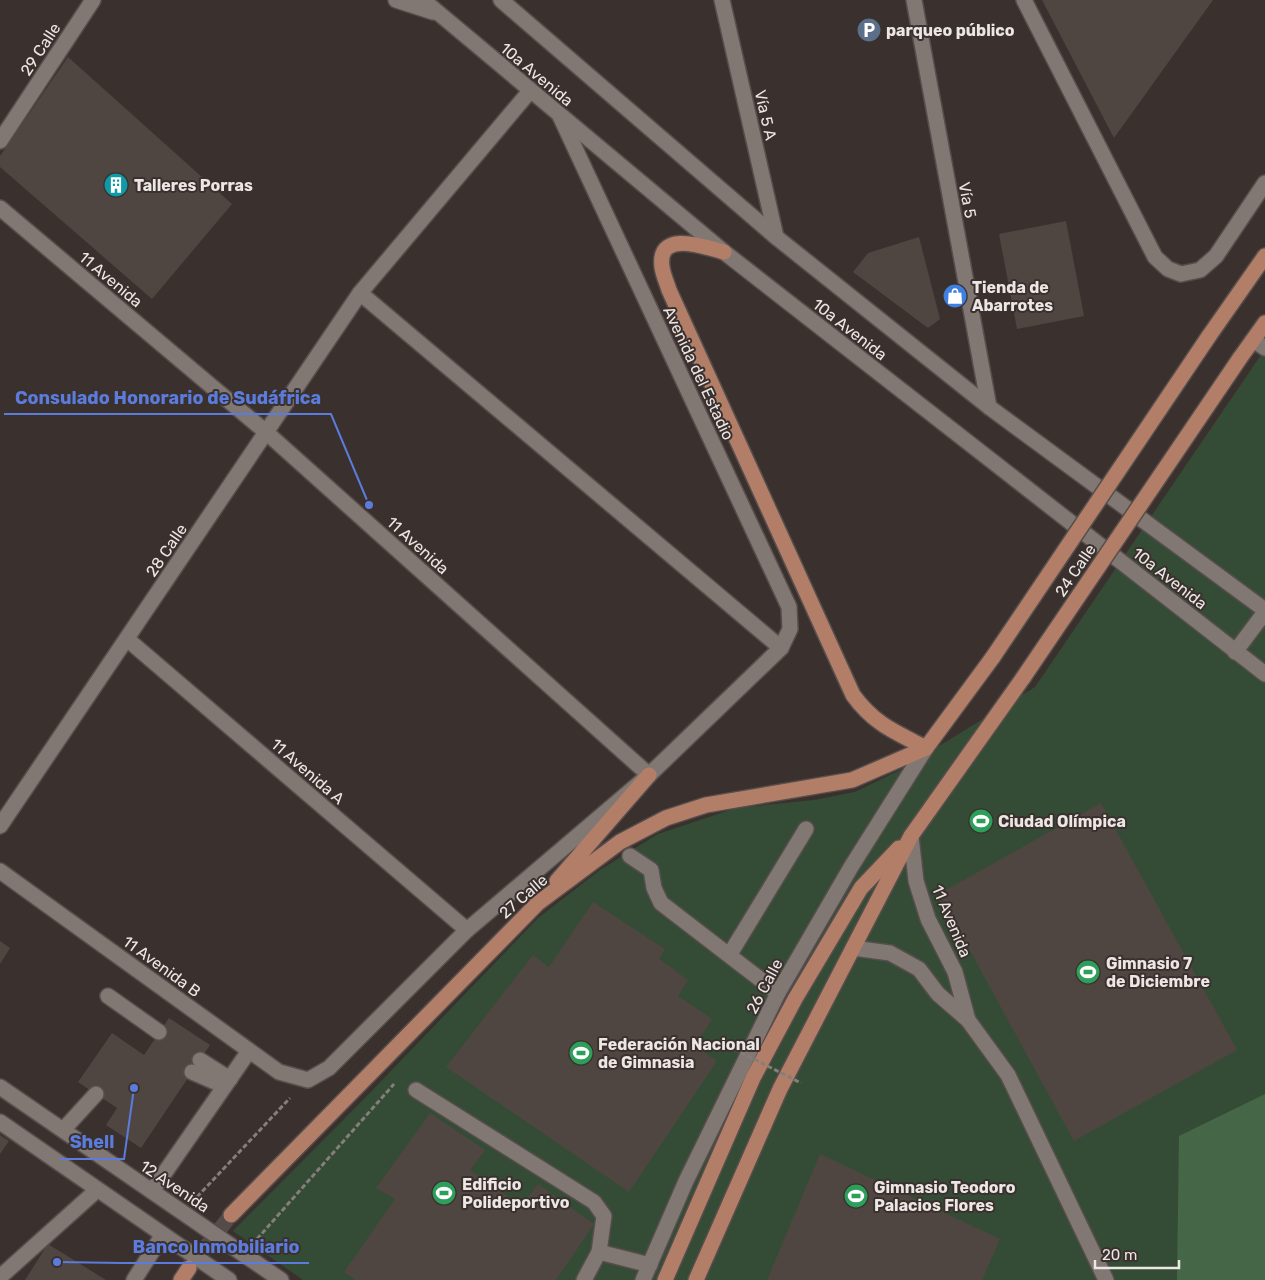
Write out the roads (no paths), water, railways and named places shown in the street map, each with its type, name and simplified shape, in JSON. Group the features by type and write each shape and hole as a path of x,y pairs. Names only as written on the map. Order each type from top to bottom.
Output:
{"main road":[{"path":"724,252 687,243 674,244 663,256 662,267 669,290 853,695 866,713 888,728 926,748"},
{"name":"24 Calle","path":"926,748 993,657 1265,256"},
{"name":"24 Calle","path":"911,836 1023,678 1240,358 1259,344 1265,323"},
{"name":"27 Calle","path":"232,1215 538,903 620,842 666,818 706,805 852,780 926,748"},
{"path":"538,903 649,775"},
{"path":"696,1280 780,1089 911,836"},
{"path":"665,1280 754,1078 795,999 861,888 911,836"}],"street":[{"name":"29 Calle","path":"0,141 94,0"},
{"path":"396,0 440,15"},
{"name":"10a Avenida","path":"423,0 724,252 1265,674"},
{"name":"10a Avenida","path":"501,0 776,237 989,407 1265,611"},
{"name":"Vía 5 A","path":"722,0 776,237"},
{"name":"Vía 5","path":"914,0 989,407"},
{"path":"1024,0 1155,257 1168,269 1180,274 1200,270 1216,256 1265,183"},
{"name":"28 Calle","path":"0,826 360,294 530,91"},
{"name":"Avenida del Estadio","path":"560,116 789,607 790,629 781,648"},
{"name":"11 Avenida","path":"0,208 266,433 649,775"},
{"path":"360,294 781,648"},
{"path":"1235,652 1265,611"},
{"name":"11 Avenida A","path":"127,639 467,930"},
{"name":"27 Calle","path":"308,1080 329,1068 467,930 649,775 781,648"},
{"name":"26 Calle","path":"643,1280 686,1181 778,993 851,867 926,748"},
{"path":"730,954 806,830"},
{"name":"11 Avenida","path":"911,836 916,881 928,919 955,972 968,1020"},
{"path":"630,856 652,870 654,888 661,903 730,954 778,993"},
{"name":"11 Avenida B","path":"0,871 279,1072 308,1080"},
{"path":"853,948 890,953 919,969 938,994 968,1020 1008,1075 1106,1280"},
{"path":"108,996 159,1032"},
{"path":"152,1191 249,1051"},
{"path":"196,1066 227,1083"},
{"name":"12 Avenida","path":"0,1086 281,1280"},
{"path":"416,1090 594,1202 604,1216 599,1252 584,1280"},
{"path":"63,1130 96,1094"},
{"path":"0,1122 220,1277"},
{"path":"0,1277 97,1190"},
{"path":"134,1280 162,1236"},
{"path":"599,1252 650,1265"}],"tunnel":[{"path":"190,1267 231,1215"}],"place":[{"name":"parqueo público","path":"869,30"},
{"name":"Talleres Porras","path":"116,185"},
{"name":"Tienda de Abarrotes","path":"955,296"},
{"name":"Consulado Honorario de Sudáfrica","path":"369,505"},
{"name":"Ciudad Olímpica","path":"981,821"},
{"name":"Gimnasio 7 de Diciembre","path":"1088,972"},
{"name":"Federación Nacional de Gimnasia","path":"581,1053"},
{"name":"Shell","path":"134,1088"},
{"name":"Edificio Polideportivo","path":"444,1193"},
{"name":"Gimnasio Teodoro Palacios Flores","path":"856,1196"},
{"name":"Banco Inmobiliario","path":"57,1262"}]}
